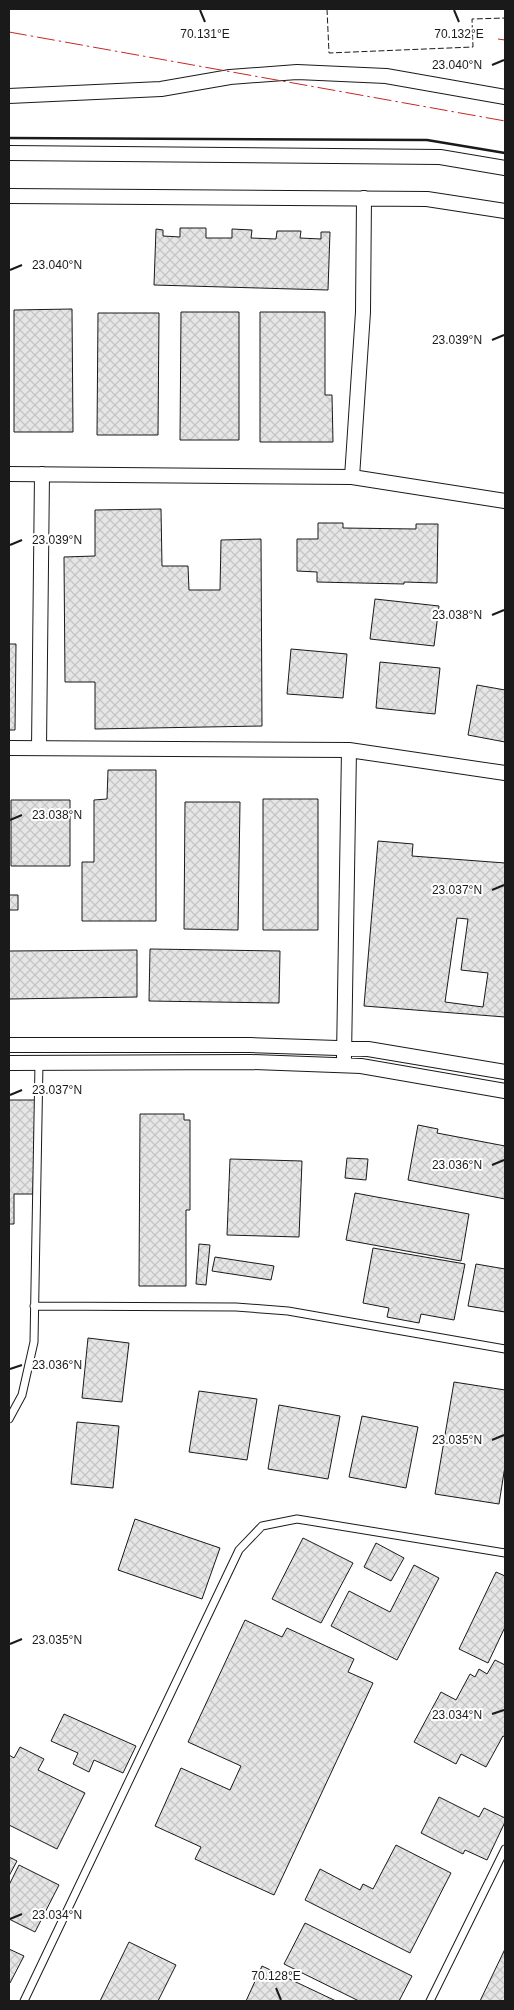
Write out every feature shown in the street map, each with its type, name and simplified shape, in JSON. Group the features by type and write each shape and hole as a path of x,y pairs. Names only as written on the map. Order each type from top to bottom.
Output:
{"street":[{"path":"9,96 161,89 230,77 297,72 386,76 505,97"},
{"path":"9,153 440,157 505,168"},
{"path":"9,196 427,199 505,211"},
{"path":"352,477 363,312 364,198"},
{"path":"9,474 352,477 505,501"},
{"path":"39,748 42,474"},
{"path":"9,748 349,750 505,773"},
{"path":"344,1066 349,750"},
{"path":"9,1044 250,1045 368,1049 505,1072"},
{"path":"9,1063 251,1062 361,1066 505,1091"}],"lane":[{"path":"9,1419 22,1395 34,1342 39,1063"},
{"path":"34,1306 236,1307 288,1311 505,1349"},
{"path":"24,2001 240,1550 262,1526 297,1519 505,1553"},
{"path":"430,2001 505,1849"}],"building":[{"path":"180,228 206,228 206,238 232,238 232,229 252,230 251,238 276,239 277,231 301,231 300,238 321,239 321,232 330,232 328,290 154,285 156,229 163,230 163,236 180,237"},
{"path":"72,309 73,432 14,432 14,310"},
{"path":"181,312 239,312 239,440 180,440"},
{"path":"260,312 325,312 325,395 332,395 333,442 260,442"},
{"path":"98,313 159,313 158,435 97,435"},
{"path":"161,509 162,566 188,566 189,590 220,590 221,540 261,539 262,726 95,729 95,682 65,682 64,557 95,556 95,510"},
{"path":"318,523 343,523 343,528 416,529 416,524 438,524 437,583 317,582 317,572 297,571 297,539 318,539"},
{"path":"375,599 439,606 434,646 370,639"},
{"path":"9,644 16,644 15,730 9,730"},
{"path":"291,649 347,654 343,698 287,694"},
{"path":"380,662 440,668 435,714 376,708"},
{"path":"477,685 505,690 505,742 468,735"},
{"path":"108,770 156,770 156,921 82,921 82,862 94,862 94,800 107,799"},
{"path":"263,799 318,799 318,930 263,930"},
{"path":"11,800 70,800 70,866 11,866"},
{"path":"185,802 240,802 238,930 184,929"},
{"path":"378,841 413,844 412,856 505,863 505,1017 364,1006","holes":["457,918 468,919 461,970 488,973 483,1007 445,1002"]},
{"path":"9,895 18,895 18,910 9,910"},
{"path":"150,949 280,951 279,1003 149,1001"},
{"path":"137,950 137,997 9,999 9,951"},
{"path":"9,1100 35,1100 33,1194 14,1194 14,1224 9,1224"},
{"path":"140,1114 184,1114 184,1120 190,1120 190,1210 186,1210 186,1286 139,1286"},
{"path":"418,1125 438,1129 437,1133 505,1146 505,1199 408,1180"},
{"path":"347,1158 368,1159 366,1180 345,1178"},
{"path":"230,1159 302,1161 299,1237 227,1235"},
{"path":"355,1193 469,1214 461,1261 346,1240"},
{"path":"199,1244 210,1245 206,1285 196,1284"},
{"path":"373,1248 465,1264 454,1320 421,1314 419,1323 387,1317 389,1308 363,1303"},
{"path":"215,1257 274,1266 271,1280 212,1271"},
{"path":"476,1264 505,1269 505,1312 468,1306"},
{"path":"88,1338 129,1343 122,1402 82,1398"},
{"path":"454,1382 505,1390 505,1466 499,1504 435,1494"},
{"path":"199,1391 257,1399 247,1460 189,1452"},
{"path":"279,1405 340,1416 328,1479 268,1469"},
{"path":"362,1416 418,1427 406,1488 349,1477"},
{"path":"77,1422 119,1426 113,1488 71,1484"},
{"path":"135,1519 220,1548 202,1599 118,1570"},
{"path":"303,1538 353,1563 321,1623 272,1599"},
{"path":"376,1543 404,1558 391,1581 364,1567"},
{"path":"414,1565 439,1578 397,1660 331,1626 349,1591 390,1612"},
{"path":"496,1572 505,1576 505,1627 488,1663 459,1649"},
{"path":"245,1620 282,1637 287,1628 354,1659 348,1672 373,1683 274,1895 195,1859 201,1847 155,1826 181,1768 230,1790 241,1766 188,1742"},
{"path":"495,1660 505,1665 505,1737 503,1736 486,1767 461,1754 456,1764 414,1742 441,1692 456,1700 470,1674 475,1677 479,1669 487,1674"},
{"path":"64,1714 136,1746 123,1773 94,1760 89,1772 73,1764 78,1753 51,1741"},
{"path":"20,1747 44,1759 38,1770 85,1793 57,1849 9,1825 9,1755 14,1758"},
{"path":"439,1797 479,1817 484,1808 505,1818 505,1822 487,1860 465,1850 463,1854 421,1833"},
{"path":"396,1845 451,1873 410,1953 305,1900 320,1869 360,1890 363,1884 373,1889"},
{"path":"9,1857 17,1861 9,1876"},
{"path":"19,1865 59,1885 35,1932 9,1919 9,1885"},
{"path":"305,1923 412,1976 399,2001 359,2001 284,1964"},
{"path":"129,1942 176,1965 158,2001 100,2001"},
{"path":"9,1949 24,1956 10,1983 9,1982"},
{"path":"505,1949 505,2001 480,2001"},
{"path":"262,1966 336,2001 246,2001"}],"fence":[{"path":"327,9 329,53 473,47 472,19 505,18"}],"wall":[{"path":"9,138 427,140 505,153"}],"power":[{"path":"9,32 505,121"},
{"path":"498,39 505,40"}]}
